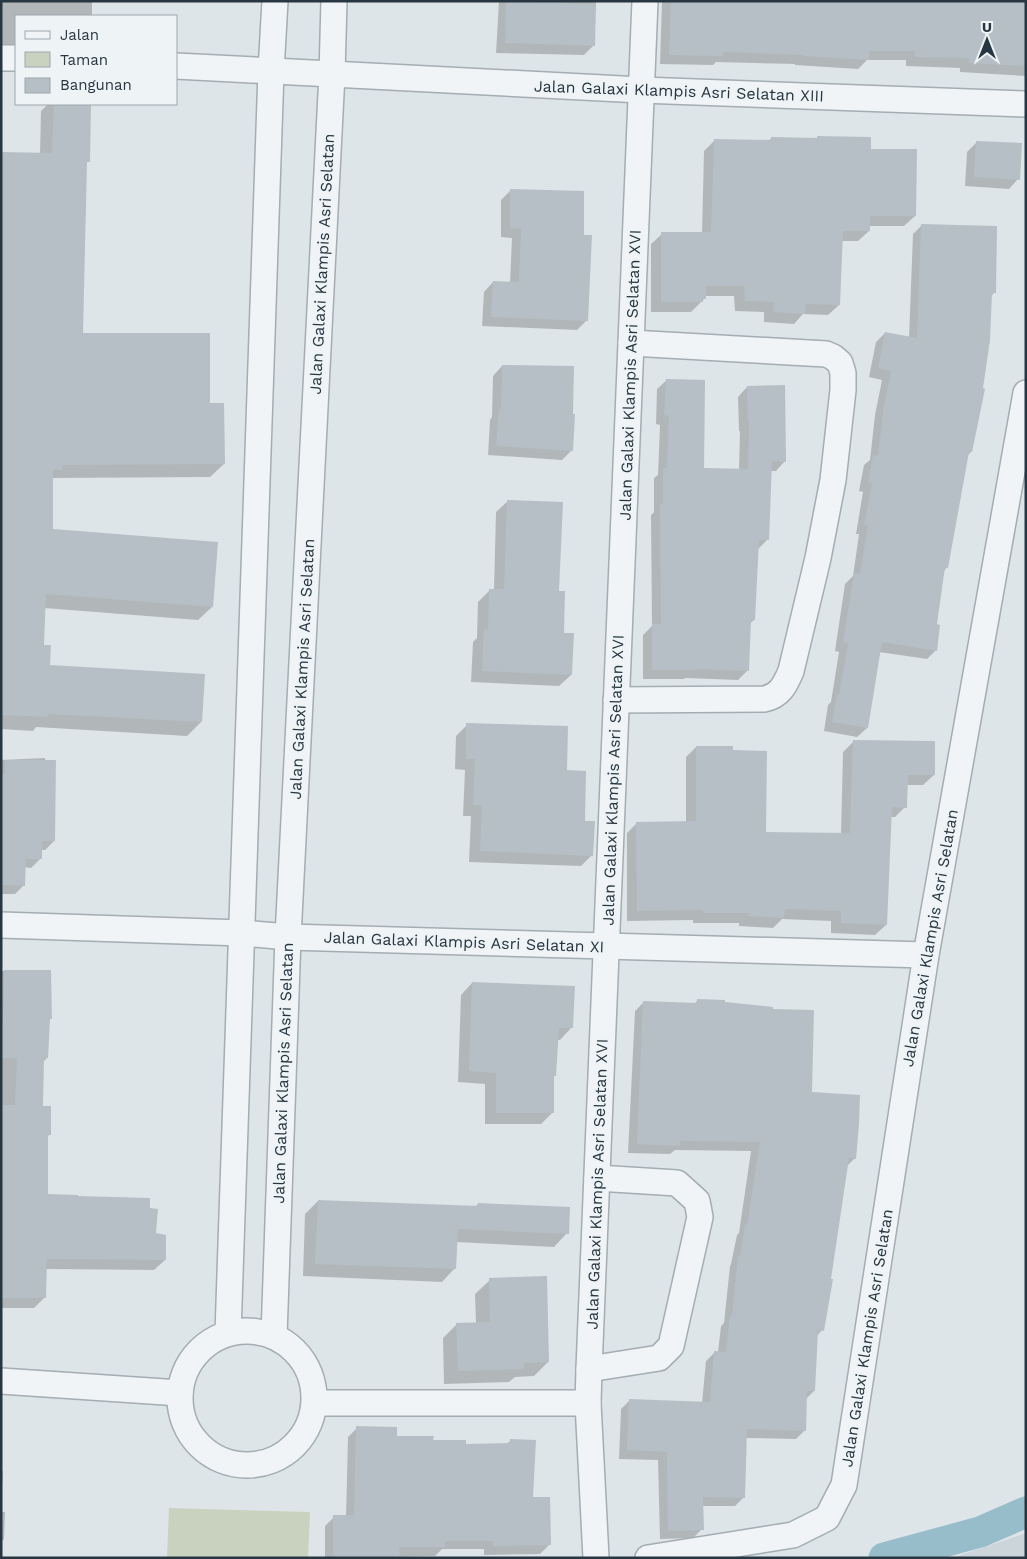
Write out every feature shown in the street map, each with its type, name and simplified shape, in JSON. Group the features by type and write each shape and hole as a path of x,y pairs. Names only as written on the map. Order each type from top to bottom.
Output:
{"street":[{"path":"228,1333 271,70 275,1"},
{"name":"Jalan Galaxi Klampis Asri Selatan","path":"274,1336 288,937 332,74 334,1"},
{"name":"Jalan Galaxi Klampis Asri Selatan XVI","path":"596,1558 588,1403 589,1369 645,1"},
{"path":"1,58 15,58"},
{"name":"Jalan Galaxi Klampis Asri Selatan XIII","path":"178,66 641,90 1026,104"},
{"path":"616,700 764,699 776,695 786,684 791,671 818,558 833,480 843,390 843,373 840,363 826,354 631,343"},
{"name":"Jalan Galaxi Klampis Asri Selatan","path":"648,1558 793,1535 827,1518 844,1485 926,955 1026,393"},
{"name":"Jalan Galaxi Klampis Asri Selatan XI","path":"1,926 606,947 926,955"},
{"path":"589,1369 658,1358 671,1346 700,1217 697,1201 677,1183 597,1178"},
{"path":"252,1331 274,1336 292,1348 305,1363 313,1382 315,1403 310,1423 299,1441 283,1454 264,1463 242,1465 222,1460 204,1450 190,1434 182,1415 180,1393 184,1374 194,1356 210,1342 228,1333 252,1331"},
{"path":"1,1381 180,1393"},
{"path":"315,1403 588,1403"}],"shaded area":[{"path":"1026,1533 1026,1558 952,1558"}],"green space":[{"path":"169,1508 310,1512 308,1558 167,1558"}],"building":[{"path":"506,1 596,4 595,46 505,43"},
{"path":"671,1 1026,1 1026,66 969,63 969,58 915,57 915,51 869,51 869,60 723,52 723,56 669,55"},
{"path":"54,105 91,105 90,162 87,162 83,333 210,333 210,403 224,403 225,464 63,465 63,470 53,469 53,529 218,542 213,607 46,594 44,645 51,645 50,665 205,674 202,722 48,714 48,717 1,715 1,152 52,153"},
{"path":"817,136 871,137 871,149 917,149 916,216 870,216 870,231 843,231 840,305 806,304 805,314 773,312 774,302 745,301 744,286 706,286 706,299 703,299 703,302 661,302 661,232 711,232 714,139 771,140 771,137 817,138"},
{"path":"976,141 1022,143 1020,180 974,177"},
{"path":"510,189 584,191 584,235 592,235 588,321 491,317 493,281 519,282 521,229 510,228"},
{"path":"921,224 997,226 996,293 992,293 990,340 983,388 985,389 972,452 969,452 948,568 945,567 937,624 940,625 937,651 882,642 868,728 832,722 837,695 839,695 848,643 843,642 854,573 860,574 868,525 864,525 872,483 868,482 873,455 878,456 884,405 891,371 878,368 885,332 917,338"},
{"path":"502,365 574,366 573,414 575,414 573,451 496,446 499,409 501,409"},
{"path":"666,379 705,380 704,468 748,469 749,422 747,386 785,385 786,462 772,461 769,540 759,540 755,620 751,620 749,671 652,670 652,624 661,624 660,504 663,504 663,468 667,468 669,416 664,415"},
{"path":"507,500 563,502 559,591 565,591 564,633 574,633 572,675 482,671 484,629 488,630 489,589 504,589"},
{"path":"466,723 568,726 567,770 586,771 585,821 595,821 593,856 480,851 482,805 473,805 475,759 466,759"},
{"path":"853,740 935,741 935,775 908,775 907,808 892,807 887,925 841,923 841,911 785,909 784,918 748,916 749,913 703,913 703,910 637,911 636,822 696,821 696,746 733,746 733,750 767,751 766,832 850,833"},
{"path":"5,760 56,760 55,841 42,841 42,859 26,859 25,886 1,885 2,774 5,774"},
{"path":"4,970 51,970 52,1019 50,1019 48,1058 44,1058 43,1106 51,1106 51,1135 48,1135 48,1194 150,1198 150,1208 158,1209 156,1233 166,1235 166,1260 47,1259 46,1298 1,1298 1,1105 15,1105 17,1058 1,1058"},
{"path":"472,982 575,986 573,1028 559,1028 556,1076 554,1076 554,1113 496,1113 496,1073 469,1071"},
{"path":"697,999 725,1000 725,1002 773,1007 773,1009 814,1010 812,1092 860,1095 859,1124 856,1159 849,1158 824,1331 818,1330 815,1391 807,1391 806,1431 747,1429 745,1498 703,1497 704,1530 668,1531 667,1452 627,1450 629,1399 710,1402 714,1351 726,1352 738,1256 740,1256 745,1225 747,1225 760,1142 680,1141 680,1146 637,1144 643,1001 697,1003"},
{"path":"318,1200 478,1206 478,1203 570,1207 569,1234 458,1229 456,1269 315,1264"},
{"path":"547,1276 549,1362 524,1363 524,1369 458,1371 456,1323 490,1322 489,1278"},
{"path":"356,1426 397,1427 397,1436 434,1436 433,1440 466,1440 466,1444 510,1443 510,1439 536,1440 533,1497 550,1497 551,1545 493,1546 493,1541 445,1541 445,1547 399,1547 400,1558 333,1558 333,1515 354,1515"}],"waterway":[{"path":"884,1558 980,1532 1026,1512"}]}
